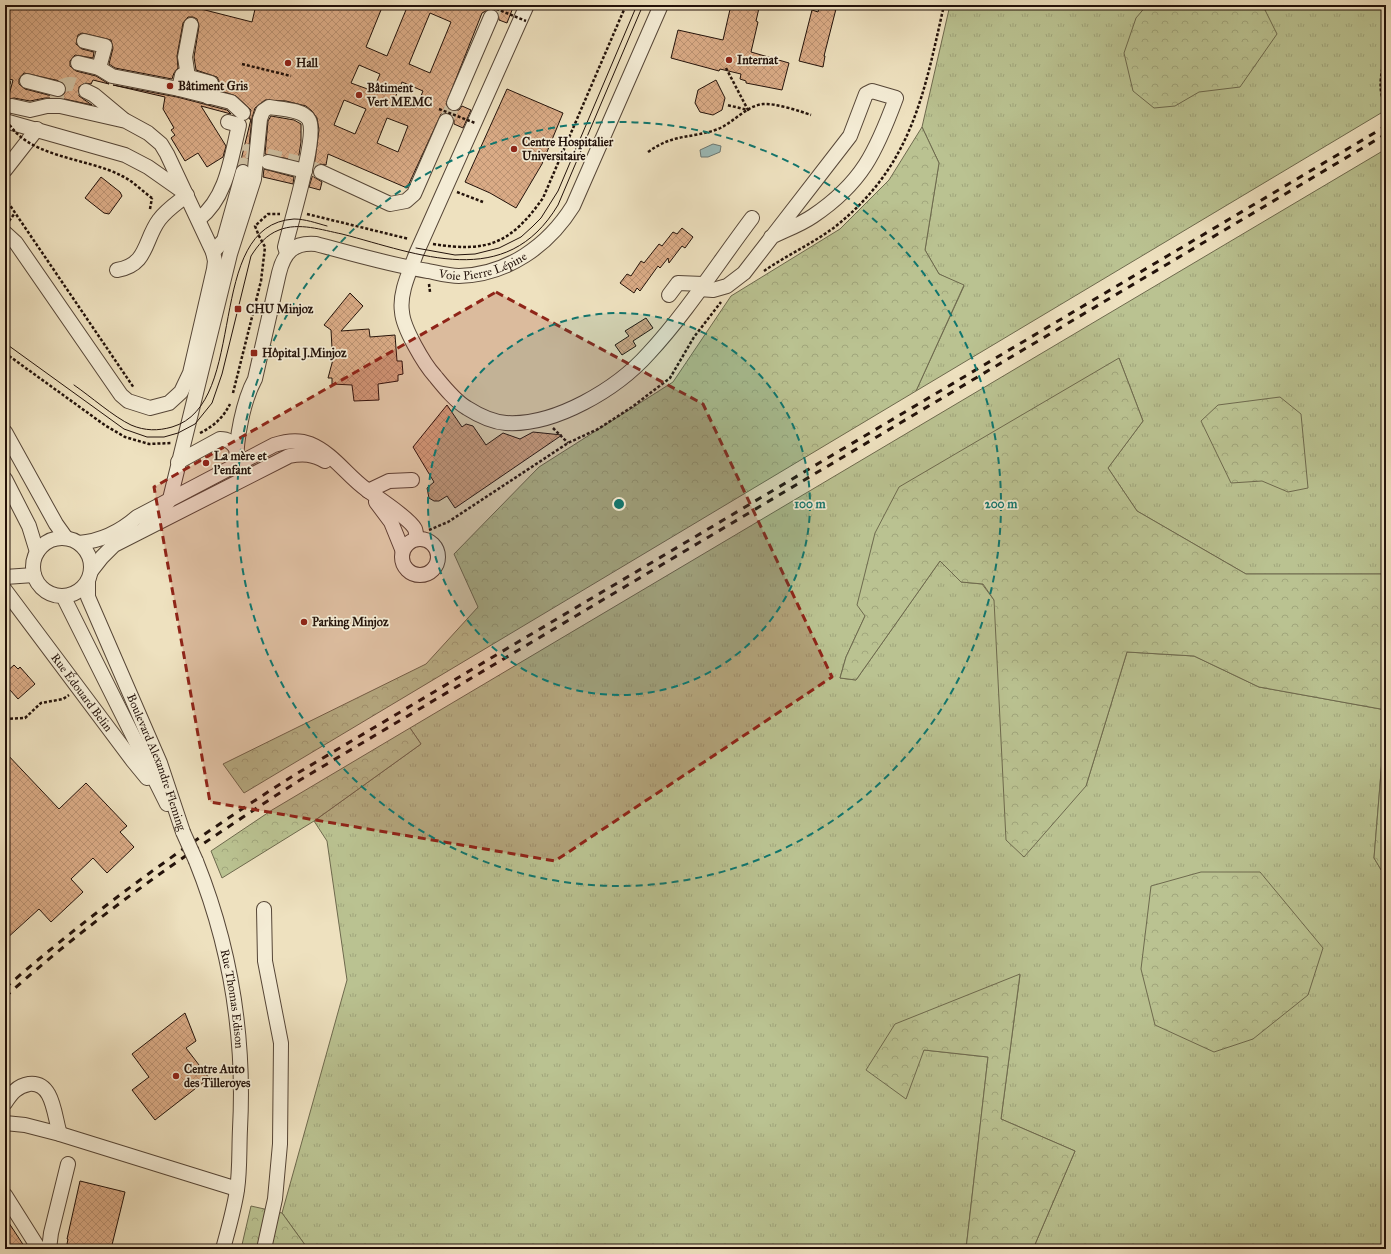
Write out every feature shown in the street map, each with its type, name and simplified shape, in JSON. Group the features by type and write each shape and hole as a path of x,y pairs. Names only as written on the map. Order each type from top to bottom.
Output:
{"street":[{"name":"Voie Pierre Lépine","path":"287,253 292,249 307,243 316,244 411,269 457,276 478,274 511,263 537,248 562,224 573,206 661,5"},
{"path":"454,103 489,11"},
{"path":"525,11 446,187 411,269 403,294 402,312 406,325 421,356 445,388 466,408 483,417 505,423 528,422 566,412 623,377 649,354 752,218"},
{"path":"188,77 185,58 191,25"},
{"path":"84,41 105,46 99,68"},
{"path":"78,63 99,68 112,76 231,102 243,112 261,117"},
{"path":"179,90 182,75 211,83 208,97"},
{"path":"27,80 58,89"},
{"path":"5,233 10,236 30,263 121,395 128,401 147,407 160,406 169,403 181,392 190,373 214,269 213,252 199,219 161,144 148,132 126,121 94,95 86,91"},
{"path":"669,295 678,283 702,285 713,290 727,286 744,273 771,237 850,136 866,94 872,91 896,98 880,141 864,170 848,189 812,217 771,237"},
{"path":"9,111 60,106 126,121"},
{"path":"144,529 162,511 170,500 178,462 185,439 230,254 254,179 261,117 263,111 269,106 302,113 308,119 311,127 305,171 289,228 286,247 287,253 282,260 255,379 257,391 231,485"},
{"path":"5,121 125,155 148,167 187,195"},
{"path":"321,172 390,204 406,201 414,194 446,121"},
{"path":"199,219 205,214 219,194 227,175 239,125 228,122"},
{"path":"5,170 37,129"},
{"path":"268,162 305,171"},
{"path":"213,252 224,240 242,172"},
{"path":"118,270 126,269 140,257 158,221 168,210 187,195"},
{"path":"194,356 199,363 201,373"},
{"path":"5,432 53,518 66,538"},
{"path":"178,462 220,439 226,439 241,446 261,451"},
{"path":"37,552 50,540 66,538 80,543 94,542 126,526 137,517 261,451 285,441 298,441 322,450 333,458 340,467 368,491 391,522 402,550 401,560 408,571 419,575 431,572 438,561 437,549 429,540 417,538 406,544 402,550"},
{"path":"5,479 29,526 37,552 33,567 34,575 38,584 45,591 54,595 63,596 77,592 102,557 114,545 289,456 302,453 315,455 340,467"},
{"path":"368,491 389,481 412,480"},
{"path":"368,491 379,496 415,529 417,538"},
{"path":"80,543 89,556 89,576"},
{"path":"5,577 34,575"},
{"name":"Boulevard Alexandre Fleming","path":"89,576 88,597 160,763 183,832"},
{"name":"Rue Édouard Belin","path":"5,590 133,761 161,792"},
{"name":"Boulevard Alexandre Fleming","path":"63,596 161,792 183,832"},
{"name":"Rue Thomas Edison","path":"183,832 196,862 222,937 236,1008 242,1080 237,1189 223,1249"},
{"path":"264,909 265,961 281,1042 280,1144 275,1199 264,1249"},
{"path":"60,1134 51,1099 45,1089 35,1084 23,1085 12,1092 5,1103 7,1123 60,1134 237,1189"},
{"path":"49,1249 51,1233 68,1164"},
{"path":"5,1195 39,1249"}],"path":[{"path":"428,244 465,248 487,245 516,231 529,217 543,198 626,5"},
{"path":"489,11 525,11"},
{"path":"1386,54 1383,64 1381,95 1386,107"},
{"path":"242,64 291,76"},
{"path":"726,68 748,110"},
{"path":"648,152 661,143 675,138 718,129 748,110 763,104 792,109 811,115"},
{"path":"728,105 748,110"},
{"path":"439,109 475,123"},
{"path":"9,111 9,127 34,146 122,176 152,198 149,214"},
{"path":"446,187 483,202"},
{"path":"5,198 147,407"},
{"path":"304,213 410,239"},
{"path":"5,353 106,426 125,437 149,444 162,444 185,439 212,427 230,405 262,281 265,247 258,236 255,226 268,214 282,214"},
{"path":"546,417 556,433 568,443"},
{"path":"5,719 25,718 40,703 63,699 72,693"}],"highlighted area":[{"path":"496,292 703,404 832,677 555,861 210,802 154,487"}],"green space":[{"path":"950,5 1386,5 1386,110 916,391 964,286 939,274 925,250 939,163 922,127"},
{"path":"1147,5 1263,6 1277,34 1240,87 1199,92 1175,106 1154,108 1133,91 1124,53 1136,18"},
{"path":"922,127 939,163 925,250 939,274 964,285 916,391 244,793 223,764 426,664 478,607 454,554 539,467 673,382 731,296 840,229 889,180"},
{"path":"1386,149 1386,574 1246,574 1137,511 1108,468 1143,421 1119,358 865,616 846,657 840,678 856,680 940,561 961,582 982,584 994,600 1086,786 1127,652 1194,656 1259,687 1386,710 1374,858 1386,878 1386,1249 1033,1249 1075,1151 1001,1119 1020,975 924,1050 988,1057 966,1249 308,1249 282,1213 347,980 327,841 314,821 421,744 410,728"},
{"path":"1119,358 1143,421 1108,468 1137,511 1246,574 1386,574 1386,710 1259,687 1194,656 1127,652 1086,786 1024,857 1006,840 994,600 983,584 961,582 940,561 856,680 840,678 846,657 865,616 857,605 875,533 899,487"},
{"path":"1280,397 1301,414 1308,488 1288,492 1262,481 1231,483 1201,421 1218,405"},
{"path":"1386,712 1386,878 1374,858"},
{"path":"410,728 421,744 314,821 222,878 211,851 272,810"},
{"path":"1201,872 1260,872 1323,948 1308,995 1253,1039 1214,1052 1155,1025 1141,969 1151,886"},
{"path":"1020,974 1001,1119 1075,1151 1033,1249 966,1249 988,1057 924,1050 906,1099 866,1070 895,1024"},
{"path":"251,1206 282,1213 308,1249 241,1249"}],"water":[{"path":"713,144 721,146 720,152 708,157 701,157 700,150"}],"building":[{"path":"5,5 202,5 201,9 252,22 256,5 383,5 366,47 387,56 408,5 514,5 507,23 499,20 498,12 494,9 490,9 482,13 446,104 451,111 459,110 462,106 471,110 463,128 454,124 454,120 450,113 441,114 407,188 328,154 326,165 320,164 314,167 319,130 317,118 306,106 286,101 265,100 255,108 252,118 247,165 240,164 251,119 249,119 251,110 236,96 218,90 219,81 217,77 196,70 194,57 199,26 197,19 193,17 188,17 183,23 177,56 178,68 172,79 115,68 109,64 113,48 111,40 82,33 78,35 76,44 82,49 94,52 93,58 75,55 70,61 70,66 76,71 96,76 109,84 93,80 91,84 85,83 79,87 79,96 92,105 60,98 45,98 30,101 14,98 8,99 13,80 5,78","holes":["430,13 451,22 430,73 409,64","359,65 380,74 373,91 351,83","24,73 60,81 66,86 66,91 61,97 56,97 25,89 19,84 19,79","402,82 423,91 416,108 394,100","344,100 366,109 355,134 334,125","387,118 408,126 398,152 377,143"]},
{"name":"Internat","path":"731,5 748,5 759,8 756,21 758,22 751,52 789,63 782,90 746,83 746,81 740,79 741,74 720,69 719,71 671,58 678,30 723,40"},
{"path":"820,5 837,5 824,56 823,67 799,61 812,10 818,12"},
{"path":"716,80 725,98 722,110 713,115 700,112 695,103 698,90"},
{"path":"113,85 177,97 227,110 231,114 201,106 226,146 223,157 207,167 198,153 185,161 171,138 175,135 171,130 174,128 163,109 165,97"},
{"name":"Centre Hospitalier Universitaire","path":"507,89 563,113 542,164 516,208 490,193 465,182"},
{"path":"271,116 294,120 301,124 301,142 298,161 265,154 268,121"},
{"path":"264,169 294,177 293,184 263,177"},
{"path":"313,174 314,177 322,182 320,190 309,187"},
{"path":"101,177 120,192 122,196 109,214 104,213 85,198"},
{"path":"682,228 693,237 685,248 682,246 669,263 668,258 660,268 658,266 640,291 637,288 634,293 620,283 627,274 631,276 641,261 644,263 659,244 662,246 673,232 677,234"},
{"path":"350,293 363,306 341,331 369,329 370,337 395,335 397,361 402,361 403,374 398,375 398,381 378,384 379,400 354,401 352,385 332,384 332,378 328,378 335,352 332,348 331,330 324,325"},
{"path":"646,318 653,328 633,341 636,346 622,355 615,345 629,336 625,331"},
{"path":"447,405 462,427 466,424 473,426 486,445 503,433 520,439 533,432 562,435 455,508 447,496 439,501 434,501 429,498 427,488 434,482 413,447"},
{"path":"14,665 18,669 20,667 35,684 18,699 10,690 5,694 5,673"},
{"path":"5,752 59,809 86,783 127,826 120,832 134,847 107,873 93,858 71,879 83,892 51,922 39,909 5,940"},
{"name":"Centre Auto des Tilleroyes","path":"185,1013 196,1041 186,1048 209,1078 155,1120 132,1090 149,1077 132,1054"},
{"path":"80,1181 125,1192 111,1249 66,1249"},
{"path":"5,1217 26,1249 5,1249"}],"tunnel":[{"path":"491,17 497,5"},
{"path":"60,106 57,94 63,86 67,84 74,84 86,91"},
{"path":"446,121 454,103"},
{"path":"243,172 247,151 300,163 321,172"}],"tram line":[{"path":"416,248 455,255 475,254 499,248 521,237 541,218 558,191 637,5"},
{"path":"5,343 124,429 147,437 164,437 178,433 195,424 212,403 222,374 251,256 256,248 274,232 294,227 310,228 342,234 430,257 459,260 487,258 513,249 537,232 558,205 643,5"},
{"path":"74,385 124,421 141,428 152,430 172,427 196,412 211,386 221,353 236,281 247,251 266,229 294,219 306,220 327,226"}],"railway":[{"path":"5,988 40,958 146,875 296,774 1386,126"},
{"path":"5,997 75,938 148,882 223,830 300,780 1386,134"}],"place":[{"name":"Internat","path":"729,60"},
{"name":"Hall","path":"288,63"},
{"name":"Bâtiment Gris","path":"170,86"},
{"name":"Bâtiment Vert MEMC","path":"359,95"},
{"name":"Centre Hospitalier Universitaire","path":"514,149"},
{"name":"CHU Minjoz","path":"238,309"},
{"name":"Hôpital J.Minjoz","path":"254,353"},
{"name":"La mère et l'enfant","path":"206,463"},
{"name":"Parking Minjoz","path":"304,622"},
{"name":"Centre Auto des Tilleroyes","path":"176,1076"}]}
